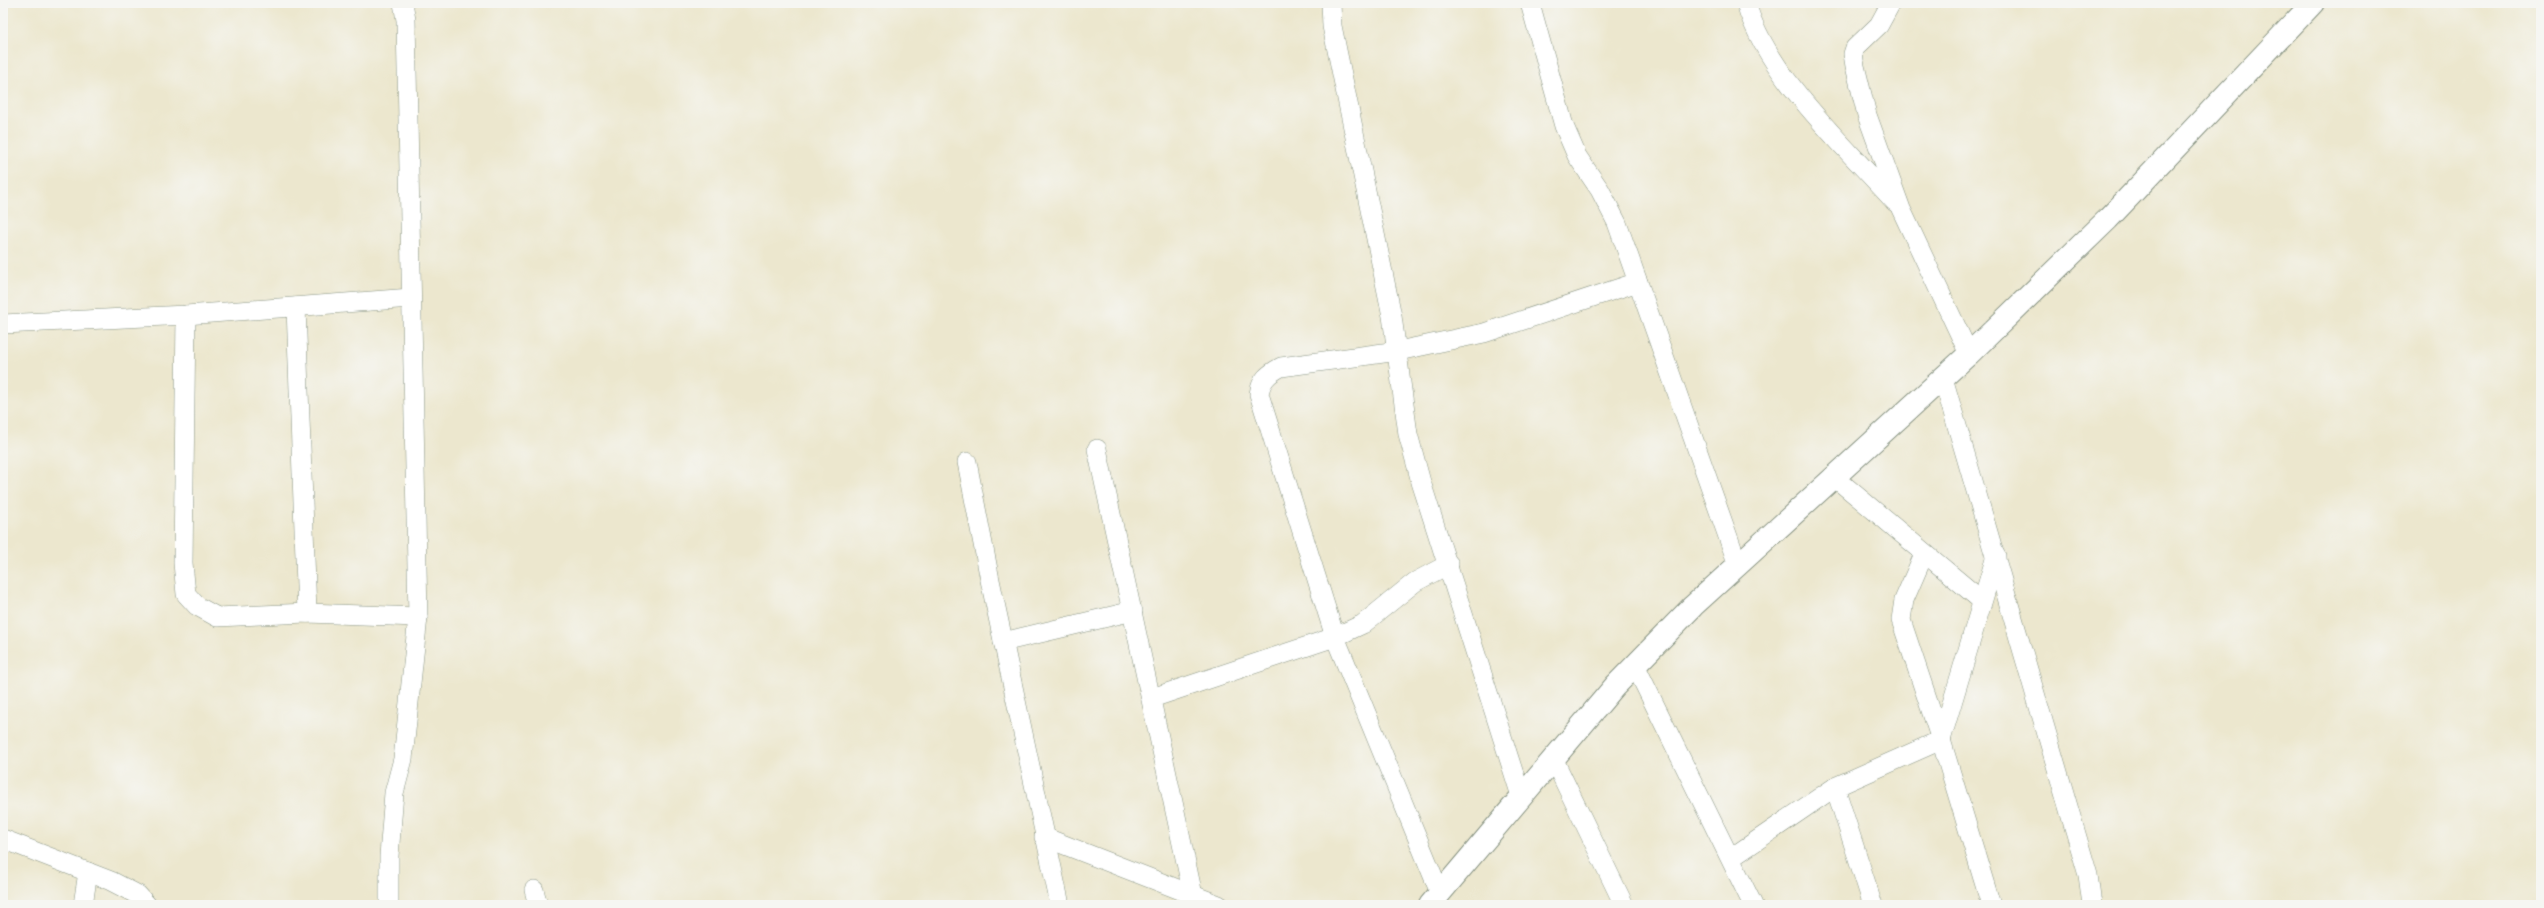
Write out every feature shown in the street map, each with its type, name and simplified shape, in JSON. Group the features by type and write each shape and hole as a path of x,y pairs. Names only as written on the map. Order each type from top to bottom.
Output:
{"street":[{"path":"389,905 389,856 394,793 403,759 418,617 406,20 403,3"},
{"path":"1331,3 1332,26 1398,351 1408,434 1521,796"},
{"path":"1530,3 1564,126 1577,156 1600,190 1617,223 1738,565"},
{"path":"1746,3 1766,47 1786,79 1901,210"},
{"path":"1891,3 1879,25 1855,48 1853,54 1867,115 1901,210 1969,354"},
{"path":"1638,282 1484,332 1398,351 1280,367 1270,372 1260,386 1259,394 1335,637 1435,899 1553,758 1635,665 1738,565 1969,354 2108,219 2313,3"},
{"path":"3,324 186,315 411,298"},
{"path":"296,307 307,613"},
{"path":"186,315 183,563 186,594 197,606 217,617 307,613 418,617"},
{"path":"1943,378 2088,875 2092,905"},
{"path":"1097,449 1152,698 1193,895"},
{"path":"968,462 1003,642 1044,837 1060,905"},
{"path":"1834,476 1924,554 1982,601"},
{"path":"1924,554 1904,600 1901,620 1941,740 1991,905"},
{"path":"1941,740 1996,556"},
{"path":"1152,698 1335,637 1363,624 1415,582 1448,564"},
{"path":"1003,642 1133,611"},
{"path":"1635,665 1753,905"},
{"path":"1731,858 1835,786 1941,740"},
{"path":"1553,758 1624,905"},
{"path":"1835,786 1873,905"},
{"path":"1044,837 1219,905"},
{"path":"3,838 111,881 138,895 147,905"},
{"path":"83,905 88,872"}]}
